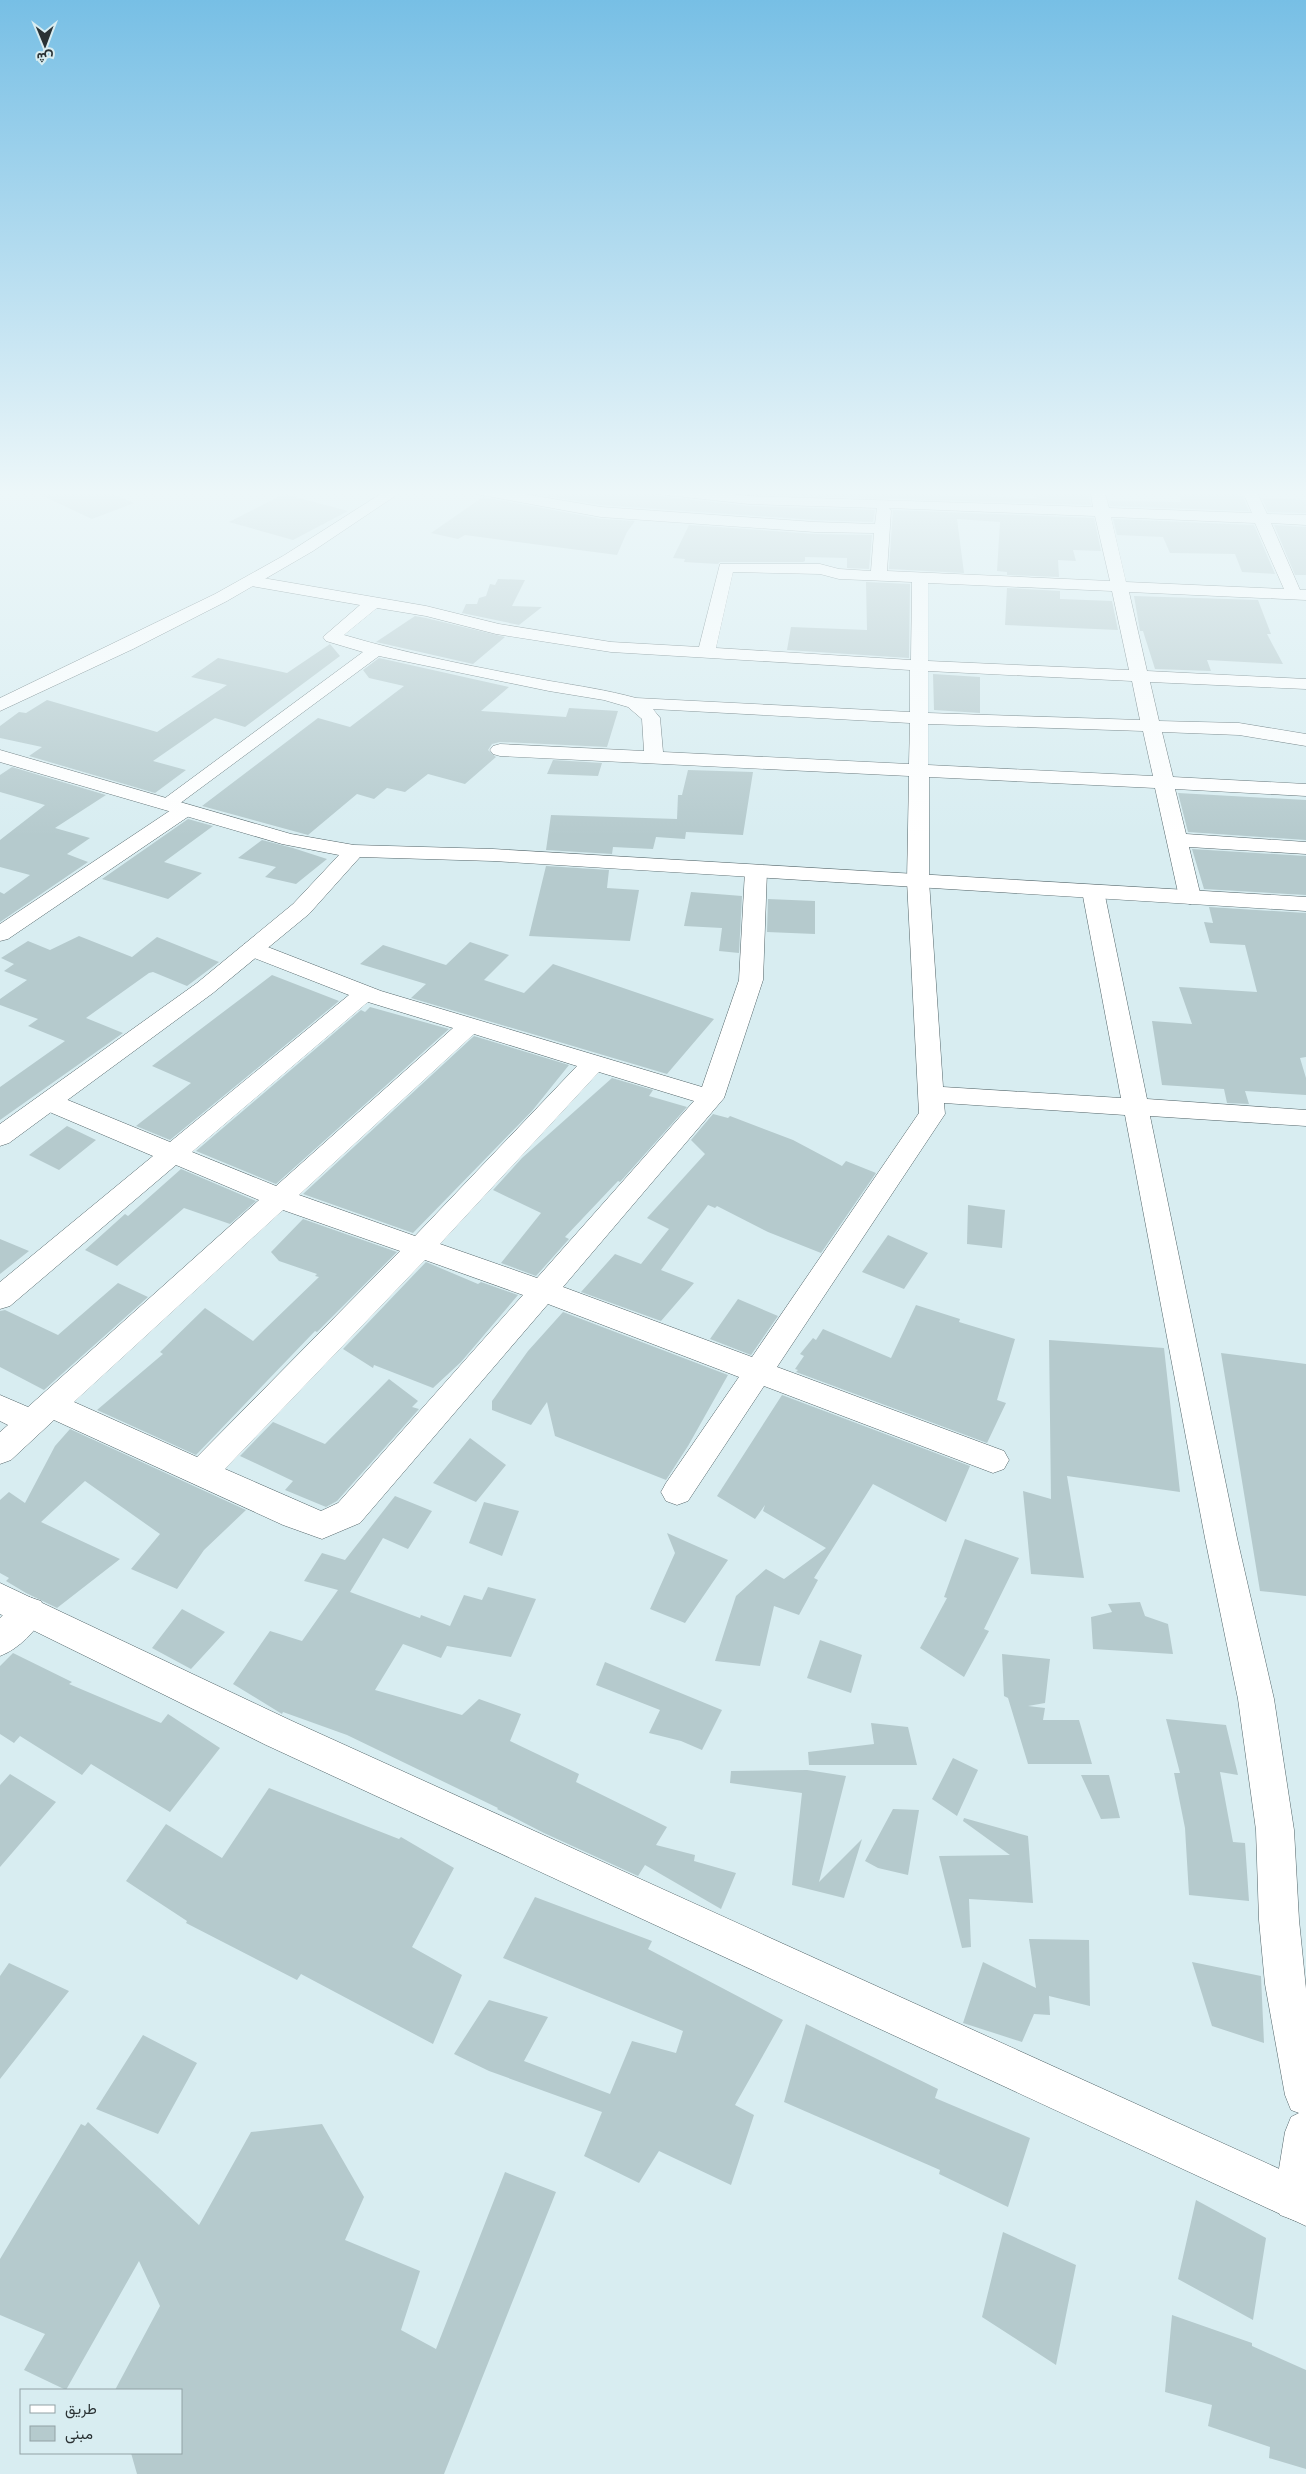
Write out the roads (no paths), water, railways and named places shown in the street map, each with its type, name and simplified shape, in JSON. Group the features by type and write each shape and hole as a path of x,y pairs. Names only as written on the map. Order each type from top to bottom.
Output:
{"street":[{"path":"0,705 206,605"},
{"path":"369,605 332,637 376,650 549,686 606,695 635,704 919,718 1239,729 1306,740"},
{"path":"390,605 570,642 611,647 920,666 1306,684"},
{"path":"706,653 717,605"},
{"path":"677,1492 932,1114 918,881 920,605"},
{"path":"1123,605 1190,897"},
{"path":"0,934 176,807 376,650"},
{"path":"635,704 652,718 654,758"},
{"path":"500,750 1306,790"},
{"path":"0,756 289,840 354,851 493,855 1306,904"},
{"path":"1177,840 1306,848"},
{"path":"0,1137 205,988 301,910 354,851"},
{"path":"0,1407 41,1414 201,1473 294,1515 322,1525 349,1513 711,1098 751,980 756,871"},
{"path":"1093,891 1219,1529 1256,1699 1275,1830 1279,1920 1285,1984 1306,2095"},
{"path":"252,949 365,993 711,1098"},
{"path":"0,1298 365,993"},
{"path":"0,1451 470,1025"},
{"path":"201,1473 420,1248 594,1063"},
{"path":"931,1094 1306,1118"},
{"path":"49,1102 279,1198 543,1291 993,1460"},
{"path":"0,1641 14,1605 279,1734 1301,2201 1306,2132"}]}
